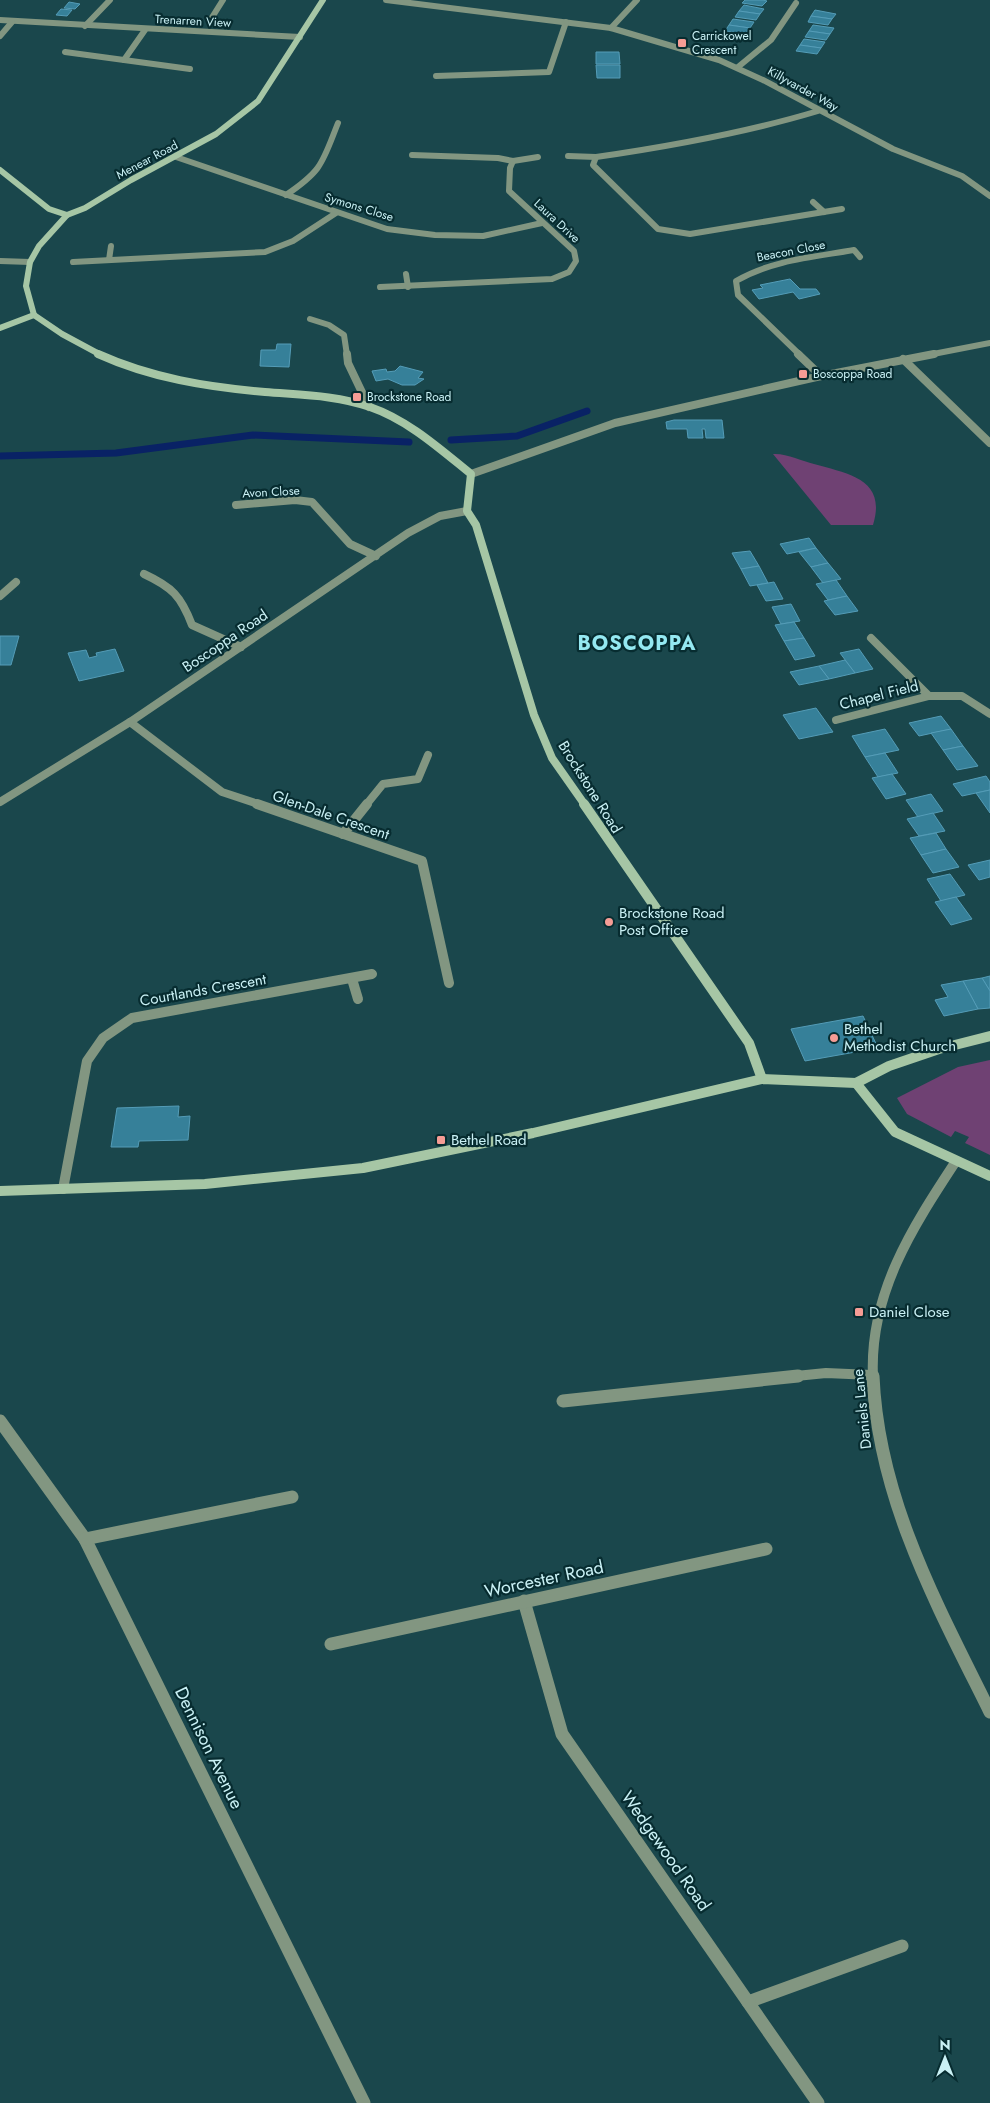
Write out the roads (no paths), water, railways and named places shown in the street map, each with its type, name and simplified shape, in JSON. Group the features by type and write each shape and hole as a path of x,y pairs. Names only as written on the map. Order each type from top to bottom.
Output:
{"street":[{"path":"85,26 110,0"},
{"path":"211,19 223,0"},
{"name":"Menear Road","path":"34,314 26,286 30,262 39,246 67,215 85,208 131,180 216,134 258,101 323,0"},
{"name":"Killyvarder Way","path":"386,0 611,28 738,67 818,112 893,149 962,176 990,196"},
{"path":"611,28 637,0"},
{"path":"738,67 753,58 768,44 796,3"},
{"name":"Trenarren View","path":"0,20 146,30 300,37"},
{"path":"0,36 12,22"},
{"path":"436,76 550,72 566,22"},
{"path":"124,60 146,30"},
{"path":"65,52 190,69"},
{"path":"568,156 596,157 680,146 766,127 818,112"},
{"path":"286,195 310,179 321,166 338,123"},
{"path":"412,155 498,158 513,161 538,157"},
{"name":"Symons Close","path":"176,157 387,229 435,235 483,236 542,223"},
{"path":"596,157 593,165 658,229 690,234 842,209"},
{"name":"Laura Drive","path":"380,287 552,279 569,272 576,261 574,252 509,191 510,168 513,161"},
{"path":"0,170 49,209 67,215"},
{"path":"814,202 824,212"},
{"path":"73,262 265,252 293,241 336,212"},
{"path":"109,260 111,246"},
{"name":"Beacon Close","path":"821,376 738,295 736,280 751,270 773,265 854,250 860,257"},
{"path":"0,261 30,262"},
{"path":"406,274 408,287"},
{"path":"0,328 34,314 67,339 122,366 153,376 197,385 324,398 369,407 419,431 471,474"},
{"path":"310,319 329,324 344,335 348,363 369,407"},
{"path":"471,474 615,423 821,376 990,342"},
{"path":"903,359 990,443"},
{"path":"467,511 471,474"},
{"name":"Avon Close","path":"236,505 295,500 312,502 350,544 376,556"},
{"name":"Boscoppa Road","path":"0,802 130,722 430,518 446,513 467,511"},
{"name":"Brockstone Road","path":"467,511 476,525 534,714 552,758 749,1043 762,1079"},
{"path":"144,574 169,586 183,600 192,625 241,647"},
{"path":"0,596 16,582"},
{"name":"Chapel Field","path":"871,638 929,696"},
{"name":"Chapel Field","path":"836,720 929,696 962,696 990,714"},
{"name":"Glen-Dale Crescent","path":"130,722 222,792 422,861 449,983"},
{"path":"343,834 383,784 418,779 428,755"},
{"name":"Courtlands Crescent","path":"63,1189 87,1061 103,1038 132,1018 372,974"},
{"path":"352,978 358,999"},
{"path":"0,1191 205,1184 363,1168 532,1133 762,1079 856,1083 889,1066 939,1049 990,1036"},
{"path":"856,1083 895,1132 990,1176"},
{"name":"Daniels Lane","path":"956,1161 910,1232 894,1265 879,1306 873,1341 872,1375 878,1439 897,1506 917,1560 990,1712"},
{"path":"563,1401 826,1373 872,1375"},
{"name":"Dennison Avenue","path":"0,1421 85,1539 364,2103"},
{"path":"85,1539 292,1497"},
{"name":"Worcester Road","path":"331,1644 766,1549"},
{"name":"Wedgewood Road","path":"524,1601 562,1734 818,2103"},
{"path":"748,2002 902,1946"}],"waterway":[{"path":"451,440 517,436 587,411"},
{"path":"0,456 116,453 253,435 409,442"}],"place":[{"name":"Carrickowel Crescent","path":"682,43"},
{"name":"Boscoppa Road","path":"803,374"},
{"name":"Brockstone Road","path":"357,397"},
{"name":"Brockstone Road Post Office","path":"609,922"},
{"name":"Bethel Methodist Church","path":"834,1038"},
{"name":"Bethel Road","path":"441,1140"},
{"name":"Daniel Close","path":"859,1312"}],"district":[{"name":"BOSCOPPA","path":"637,643"}]}
